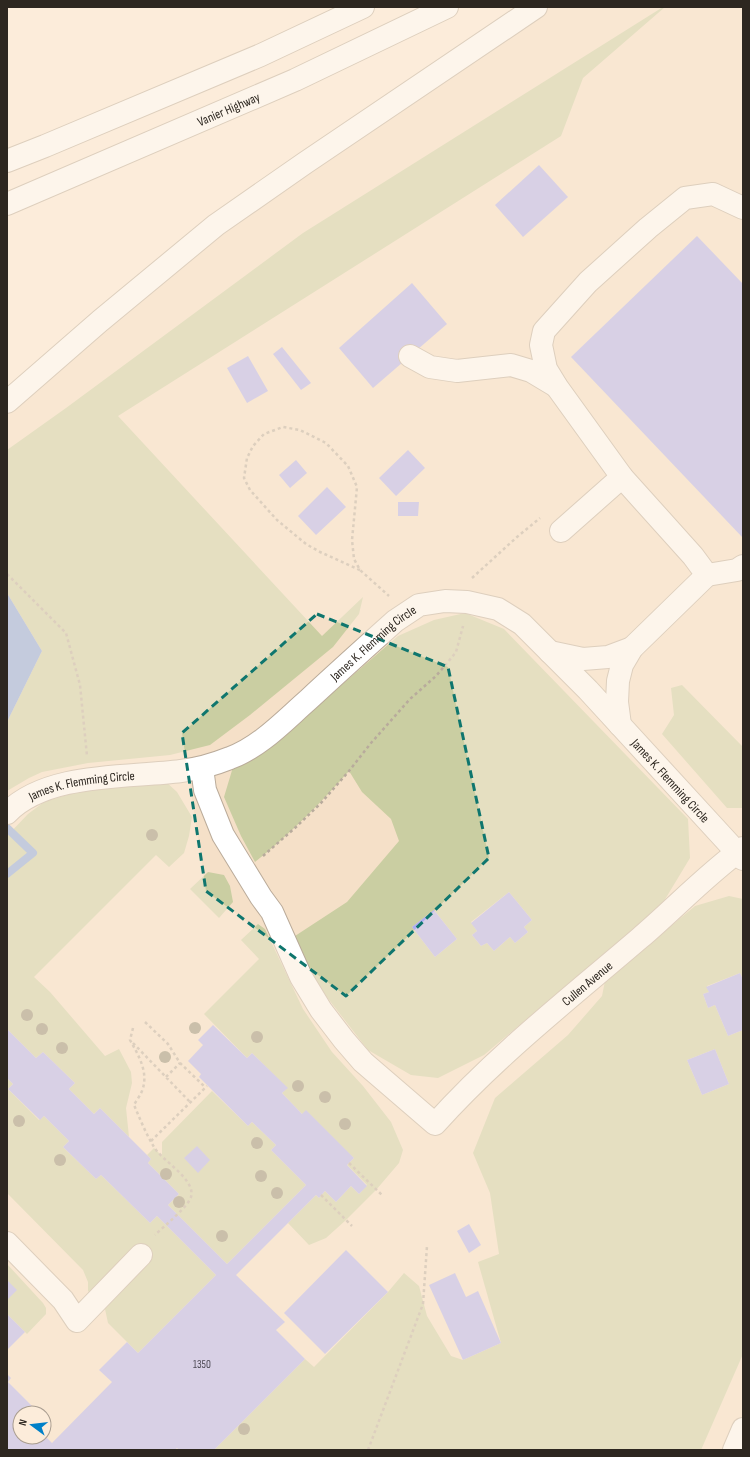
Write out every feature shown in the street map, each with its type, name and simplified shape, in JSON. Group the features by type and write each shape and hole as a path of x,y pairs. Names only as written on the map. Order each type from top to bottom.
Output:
{"main road":[{"path":"7,161 261,56 363,7"},
{"name":"Vanier Highway","path":"7,204 295,80 447,7"},
{"path":"7,402 100,321 216,225 536,7"},
{"path":"707,575 694,556 622,477 557,387 546,369 541,345 544,330 588,282 648,228 685,198 714,194 743,208"},
{"path":"511,365 541,345"},
{"path":"410,356 430,367 457,371 511,365 531,371 557,387"},
{"path":"561,531 622,477"},
{"path":"620,725 617,702 618,681 622,665 632,648 707,575 737,570 743,566"},
{"name":"James K. Flemming Circle","path":"12,808 40,791 64,783 202,768 232,758 265,738 395,620 419,605 444,601 467,602 498,609 522,624 588,690 741,853"},
{"path":"550,652 583,659 608,657 632,648"},
{"path":"202,768 205,790 223,835 245,870"},
{"name":"Cullen Avenue","path":"245,870 272,912 301,977 322,1010 344,1040 362,1062 435,1124 463,1093 520,1039 741,853"},
{"path":"7,1243 63,1300 77,1321 141,1255"},
{"path":"734,1450 743,1429"}],"path":[{"path":"360,570 354,559 352,540 357,487 348,466 326,443 300,430 283,427 264,434 253,446 247,458 244,478 250,490 277,520 306,544 360,570 388,595 404,615"},
{"path":"245,870 277,844 320,803 397,713 410,699 436,676 452,657 456,652 462,632 470,580 517,537"},
{"path":"7,574 66,633 80,685 90,780"},
{"path":"145,1022 168,1044 180,1063 206,1086 151,1141"},
{"path":"133,1028 130,1040 141,1059 144,1074 142,1091 134,1105 154,1148 187,1181 191,1188 191,1197 187,1204 148,1241 141,1255"},
{"path":"130,1040 190,1102"},
{"path":"166,1077 180,1063"},
{"path":"349,1163 382,1195"},
{"path":"321,1195 352,1226"},
{"path":"368,1450 423,1304 428,1246"}],"highlighted area":[{"path":"317,614 448,667 489,858 346,996 206,891 182,733"}],"shaded area":[{"path":"536,7 743,7 743,1450 7,1450 7,402 100,321"}],"green space":[{"path":"665,7 583,78 561,136 118,416 322,636 363,597 359,614 333,647 250,715 210,745 170,755 88,763 42,772 7,791 7,722 42,651 7,593 7,450 303,233"},
{"path":"465,613 504,629 688,819 690,858 661,906 484,1055 438,1078 411,1075 368,1050 305,969 295,936 347,902 399,841 391,819 362,792 349,771 304,819 255,862 241,836 224,797 233,767 278,740 398,636 434,620","holes":["509,892 532,920 524,927 528,932 515,943 510,937 494,951 487,943 481,946 472,935 477,931 471,922","434,910 457,939 435,957 412,927"]},
{"path":"682,685 743,747 743,808 727,808 662,734 674,715 671,688"},
{"path":"164,780 177,792 192,817 184,853 169,867 156,855 34,977 50,992 105,1056 119,1049 131,1072 132,1083 126,1108 129,1137 100,1108 94,1114 69,1089 75,1083 43,1052 36,1058 7,1029 7,836 28,814 44,802 83,790"},
{"path":"208,872 224,875 230,886 233,902 219,918 190,889"},
{"path":"729,896 743,899 743,979 740,973 707,986 709,992 703,994 708,1008 715,1005 728,1036 743,1030 743,1354 701,1450 214,1450 305,1359 314,1367 388,1292 404,1273 419,1286 427,1316 451,1356 463,1360 501,1343 478,1262 499,1254 490,1193 473,1153 495,1098 568,1035 602,996 605,981 695,906","holes":["715,1049 729,1084 702,1095 687,1060"]},
{"path":"258,924 265,929 303,1009 332,1052 363,1086 391,1122 403,1150 399,1163 376,1190 326,1238 309,1245 288,1223 316,1195 319,1198 325,1191 336,1202 351,1186 359,1194 367,1185 347,1165 354,1158 302,1114 282,1093 287,1088 252,1053 247,1058 204,1014 259,959 241,940"},
{"path":"7,1078 13,1084 8,1089 39,1120 44,1116 69,1141 63,1147 96,1179 101,1175 150,1223 157,1216 216,1275 138,1353 108,1323 105,1309 88,1291 88,1282 83,1270 7,1193"},
{"path":"212,1091 248,1126 252,1122 276,1145 271,1150 306,1185 227,1264 168,1205 179,1194 148,1163 151,1159 147,1155 154,1148 162,1156 162,1142"},
{"path":"7,1264 46,1308 46,1314 27,1334 7,1314"}],"water":[{"path":"7,593 42,651 7,722"}],"building":[{"path":"539,165 568,197 523,237 495,205"},
{"path":"697,236 743,284 743,538 571,357"},
{"path":"412,283 447,324 373,388 339,348"},
{"path":"282,347 311,383 301,390 273,354"},
{"path":"248,356 268,391 247,403 227,368"},
{"path":"408,450 425,468 396,496 379,478"},
{"path":"296,460 307,473 290,488 279,475"},
{"path":"327,487 346,507 316,535 298,516"},
{"path":"398,502 419,502 418,516 398,516"},
{"path":"509,892 532,920 524,927 528,932 515,943 510,937 494,951 487,943 481,946 472,935 477,931 471,923"},
{"path":"434,910 457,939 435,957 412,927"},
{"path":"740,973 743,979 743,1030 728,1036 715,1005 708,1008 703,994 709,992 706,987"},
{"path":"213,1025 247,1058 252,1053 288,1088 282,1093 302,1114 306,1110 354,1158 347,1165 367,1186 359,1194 351,1186 336,1202 325,1191 319,1198 316,1195 236,1275 285,1322 276,1330 305,1359 214,1450 179,1450 177,1448 175,1450 7,1450 7,1374 11,1378 8,1382 31,1405 12,1405 12,1445 52,1445 52,1443 112,1382 99,1370 127,1342 138,1353 216,1275 157,1216 150,1223 101,1175 96,1179 63,1147 69,1141 44,1116 40,1120 8,1089 13,1084 7,1078 7,1029 36,1058 43,1052 75,1083 69,1089 94,1114 100,1108 151,1159 148,1163 179,1194 168,1205 227,1264 306,1185 271,1150 276,1145 252,1122 248,1126 199,1077 201,1074 188,1061 203,1045 198,1040"},
{"path":"715,1049 729,1084 702,1095 687,1060"},
{"path":"197,1146 210,1160 198,1173 184,1158"},
{"path":"469,1224 481,1245 469,1253 457,1231"},
{"path":"346,1250 388,1292 325,1354 284,1313"},
{"path":"455,1273 466,1297 478,1291 501,1343 463,1360 429,1285"},
{"path":"7,1280 17,1290 7,1300"},
{"path":"7,1314 25,1332 7,1350"}],"waterway":[{"path":"7,828 33,853 7,874"}]}
